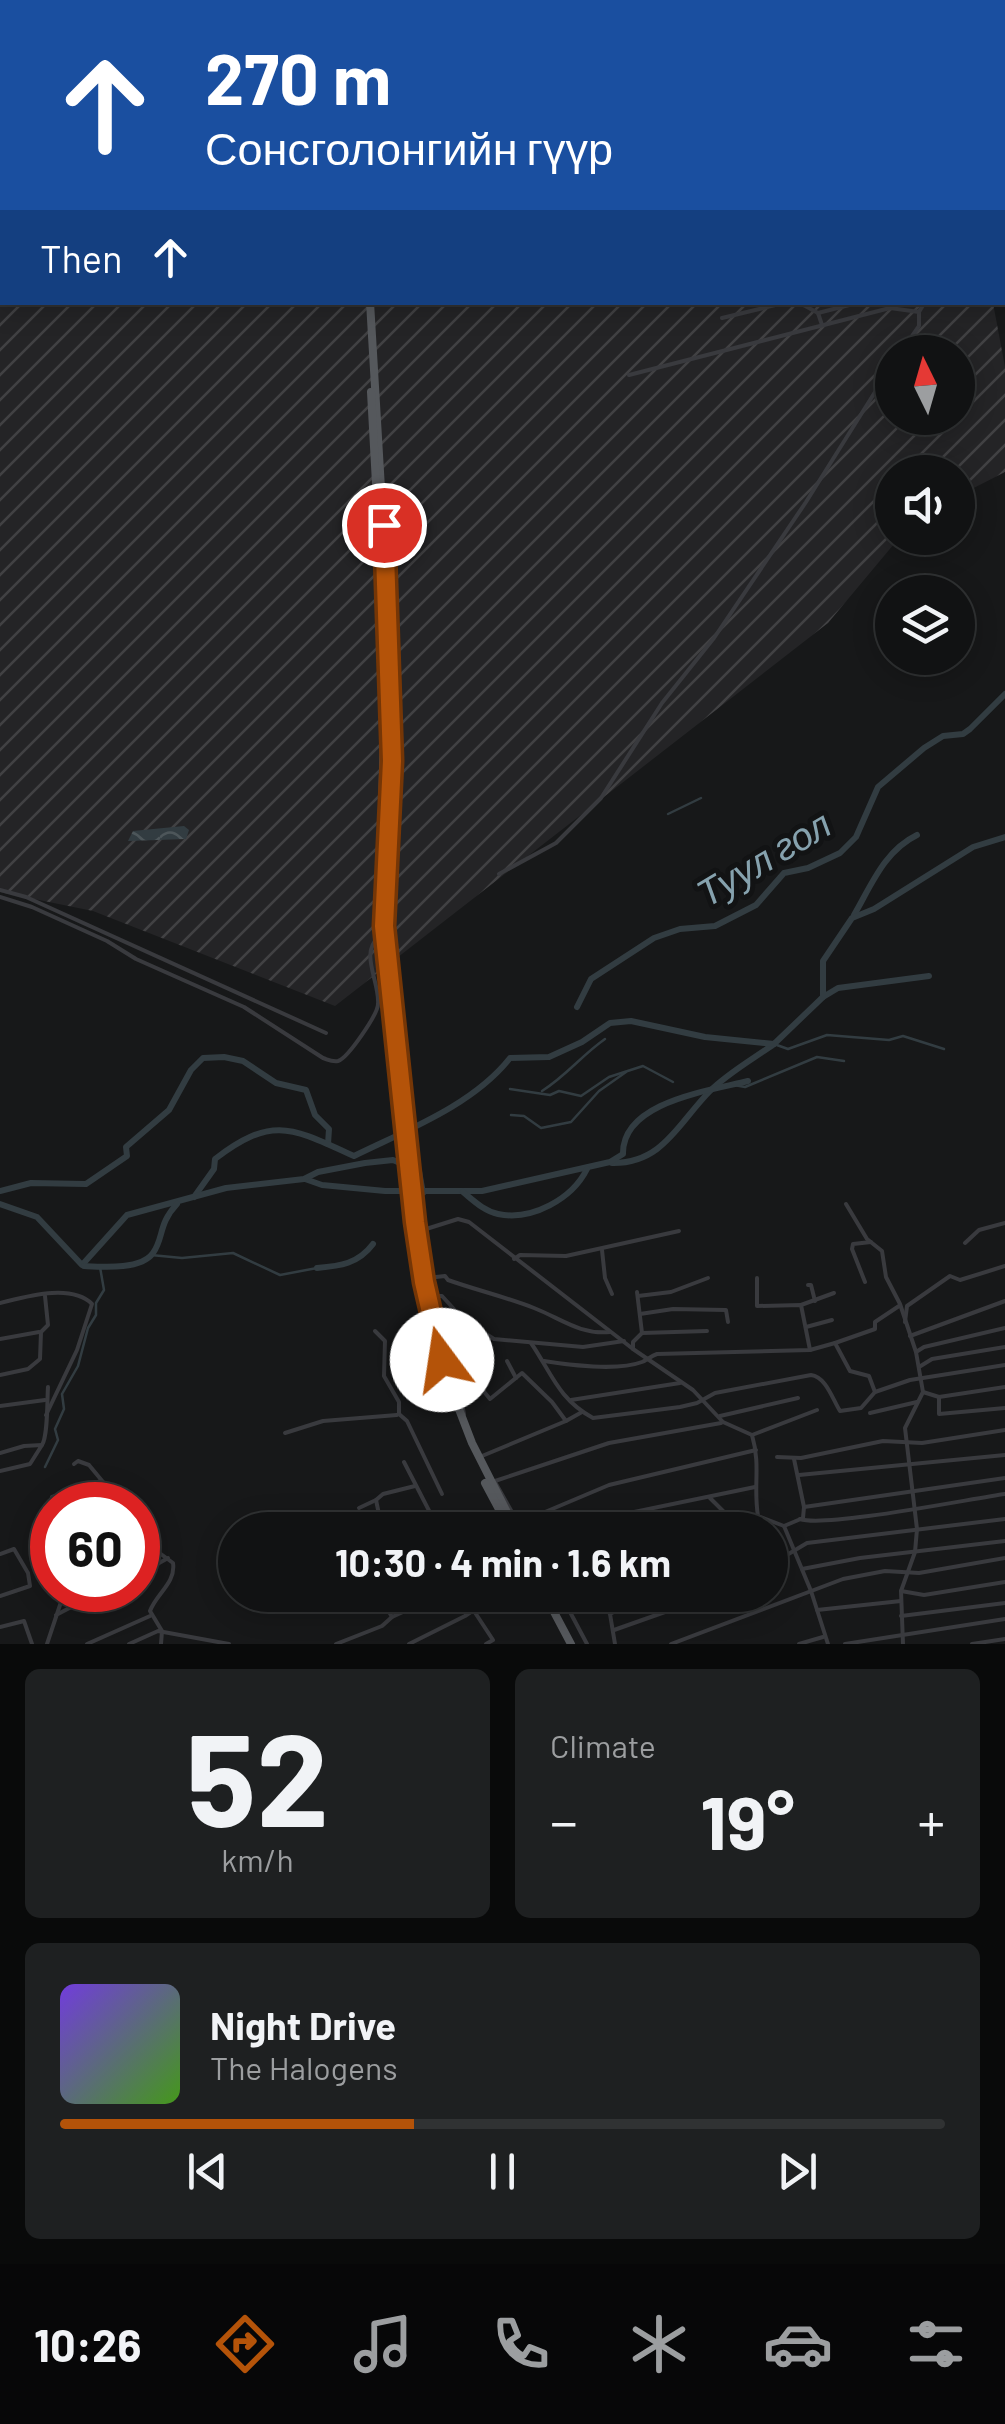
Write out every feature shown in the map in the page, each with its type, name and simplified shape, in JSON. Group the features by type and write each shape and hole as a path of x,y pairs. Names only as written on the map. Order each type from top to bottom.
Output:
{"main road":[{"path":"367,305 385,641 379,937 396,1066"},
{"path":"367,305 390,641 392,761 384,926 412,1223 424,1309 442,1375 467,1443 507,1512"},
{"path":"412,1223 428,1297 465,1421 508,1512"},
{"path":"559,1612 574,1644"},
{"path":"562,1612 573,1627 574,1644"}],"street":[{"path":"722,318 776,305"},
{"path":"803,305 818,313 822,325"},
{"path":"818,313 849,305"},
{"path":"912,335 924,305"},
{"path":"629,374 890,308 919,312"},
{"path":"498,874 556,843 587,816 662,703 714,638 875,391"},
{"path":"0,893 244,1007 323,1058 334,1061 346,1056 376,1012 378,1000 370,954 372,942 379,937"},
{"path":"0,893 26,897 326,1033"},
{"path":"846,1204 870,1242 882,1252 886,1277 916,1352 923,1392 905,1428 916,1530 915,1552 901,1591 903,1644"},
{"path":"612,1332 590,1334 534,1308 448,1280 448,1274 426,1280 423,1230 458,1219 469,1222 514,1259 612,1332 633,1349 704,1398 722,1419 752,1435 759,1474 755,1487 758,1512"},
{"path":"965,1243 979,1230 1005,1223"},
{"path":"514,1259 520,1255 566,1256 602,1250 679,1231"},
{"path":"865,1282 852,1249 853,1244 870,1242"},
{"path":"602,1250 605,1278 612,1294"},
{"path":"905,1322 907,1306 950,1276 960,1280 1005,1266"},
{"path":"642,1333 637,1294 671,1292 708,1278"},
{"path":"757,1278 757,1306 801,1306 834,1293"},
{"path":"808,1285 815,1301"},
{"path":"0,1303 70,1294 86,1298 92,1310 46,1415"},
{"path":"0,1375 34,1366 42,1356 41,1332 48,1325 45,1295"},
{"path":"428,1297 442,1296 485,1336 583,1347 624,1342"},
{"path":"910,1336 1005,1301"},
{"path":"544,1362 622,1364 642,1362 656,1354 810,1350 875,1329 875,1322 897,1310 900,1304"},
{"path":"801,1306 810,1350"},
{"path":"640,1314 673,1309 726,1310 728,1322"},
{"path":"806,1327 832,1320"},
{"path":"916,1352 1005,1328"},
{"path":"375,1331 384,1341 384,1376 398,1402 399,1414 407,1421 442,1494"},
{"path":"633,1349 633,1342 642,1333 707,1331"},
{"path":"0,1339 41,1332"},
{"path":"441,1341 458,1368 469,1372 469,1384 461,1398 465,1421 509,1512"},
{"path":"834,1343 850,1370 869,1376 876,1392"},
{"path":"531,1344 544,1362 548,1376 582,1412 593,1418 680,1406 750,1385 810,1375 817,1375 824,1383 840,1411 862,1408 876,1392 920,1378 1005,1365"},
{"path":"918,1367 932,1359 1005,1347"},
{"path":"506,1361 516,1378"},
{"path":"469,1384 480,1388 490,1399 522,1373 566,1421"},
{"path":"571,1400 683,1383"},
{"path":"0,1471 30,1464 42,1445 47,1436 48,1387"},
{"path":"923,1392 940,1397 1005,1387"},
{"path":"940,1397 939,1414 1005,1408"},
{"path":"495,1482 609,1443 798,1398"},
{"path":"0,1406 46,1400"},
{"path":"870,1414 917,1402"},
{"path":"752,1435 817,1410"},
{"path":"482,1456 582,1412"},
{"path":"285,1433 324,1421 366,1416 380,1419 399,1414"},
{"path":"777,1457 1005,1430"},
{"path":"0,1453 42,1445"},
{"path":"551,1512 609,1485 756,1450"},
{"path":"798,1476 1005,1455"},
{"path":"793,1457 804,1507 800,1519"},
{"path":"74,1464 78,1461 89,1465 100,1481 97,1482"},
{"path":"404,1462 429,1512"},
{"path":"804,1507 1005,1478"},
{"path":"358,1508 383,1494 415,1486"},
{"path":"641,1512 755,1487"},
{"path":"788,1524 800,1519 822,1521 1005,1494"},
{"path":"709,1498 723,1512"},
{"path":"376,1500 378,1512"},
{"path":"788,1554 807,1543 1005,1519"},
{"path":"788,1536 812,1591 823,1641 799,1644"},
{"path":"802,1569 1005,1541"},
{"path":"0,1554 14,1548 28,1573 28,1589 0,1596"},
{"path":"160,1552 169,1558 174,1572 153,1601 150,1616 162,1632 161,1644"},
{"path":"160,1563 169,1558"},
{"path":"670,1644 844,1579 1005,1558"},
{"path":"901,1591 924,1595 1005,1582"},
{"path":"817,1610 901,1601"},
{"path":"901,1616 1005,1603"},
{"path":"46,1644 60,1612"},
{"path":"389,1612 392,1617"},
{"path":"338,1644 382,1626 403,1612"},
{"path":"409,1644 472,1612"},
{"path":"475,1612 493,1640 486,1644"},
{"path":"614,1612 610,1614 615,1644"},
{"path":"614,1630 665,1612"},
{"path":"87,1644 150,1616"},
{"path":"845,1644 1005,1619"},
{"path":"0,1627 24,1621 32,1644"},
{"path":"573,1627 586,1644"},
{"path":"129,1644 162,1632 229,1644"},
{"path":"972,1644 1005,1640"}],"shaded area":[{"path":"0,305 993,305 1005,367 1005,472 975,487 975,455 875,455 875,555 885,555 828,623 335,1006 93,911 0,892"}],"water":[{"path":"184,826 189,830 186,839 128,841 133,831"}],"waterway":[{"name":"Туул гол","path":"577,1007 591,979 654,938 680,929 715,926 756,905 784,873 808,868 840,853 856,837 878,787 943,736 963,734 970,729 1005,694"},
{"path":"668,814 701,798"},
{"path":"854,915 887,860 917,835"},
{"name":"Туул гол","path":"194,1197 214,1169 215,1159 253,1136 284,1130 354,1156 458,1103 495,1075 510,1058 549,1057 610,1023 631,1021 705,1037 774,1044 823,997 823,961 852,918 874,909 973,847 1005,837"},
{"path":"823,997 838,988 929,976"},
{"path":"774,1044 788,1049 827,1035 889,1040 903,1036 944,1049"},
{"path":"542,1091 605,1039"},
{"path":"612,1163 644,1157 657,1149 717,1084 774,1044"},
{"path":"734,1085 745,1087 817,1057 844,1061"},
{"path":"0,1191 31,1183 86,1184 127,1156 126,1147 169,1110 191,1070 203,1058 243,1061 276,1083 306,1090 315,1115 329,1129 328,1144"},
{"path":"510,1089 581,1096 609,1077 643,1066 673,1082"},
{"path":"511,1115 524,1116 541,1128 571,1122 599,1091 626,1072"},
{"path":"305,1179 322,1185 385,1191 482,1191 610,1162 623,1154 626,1136 636,1122 652,1111 691,1095 748,1081"},
{"name":"Туул гол","path":"0,1204 37,1217 82,1265 127,1215 226,1188 304,1179 318,1172 393,1160 419,1171 423,1193"},
{"path":"463,1192 493,1213 524,1214 561,1198 587,1169"},
{"path":"84,1266 121,1266 147,1258 177,1204"},
{"path":"317,1268 355,1260 373,1244"},
{"path":"151,1255 182,1258 233,1253 280,1275 317,1268"},
{"path":"45,1467 58,1440 55,1429 64,1409 62,1394 78,1366 88,1328 96,1315 96,1303 104,1290 100,1267"}],"route":[{"path":"384,525 392,761 384,926 415,1222 442,1360"}]}
